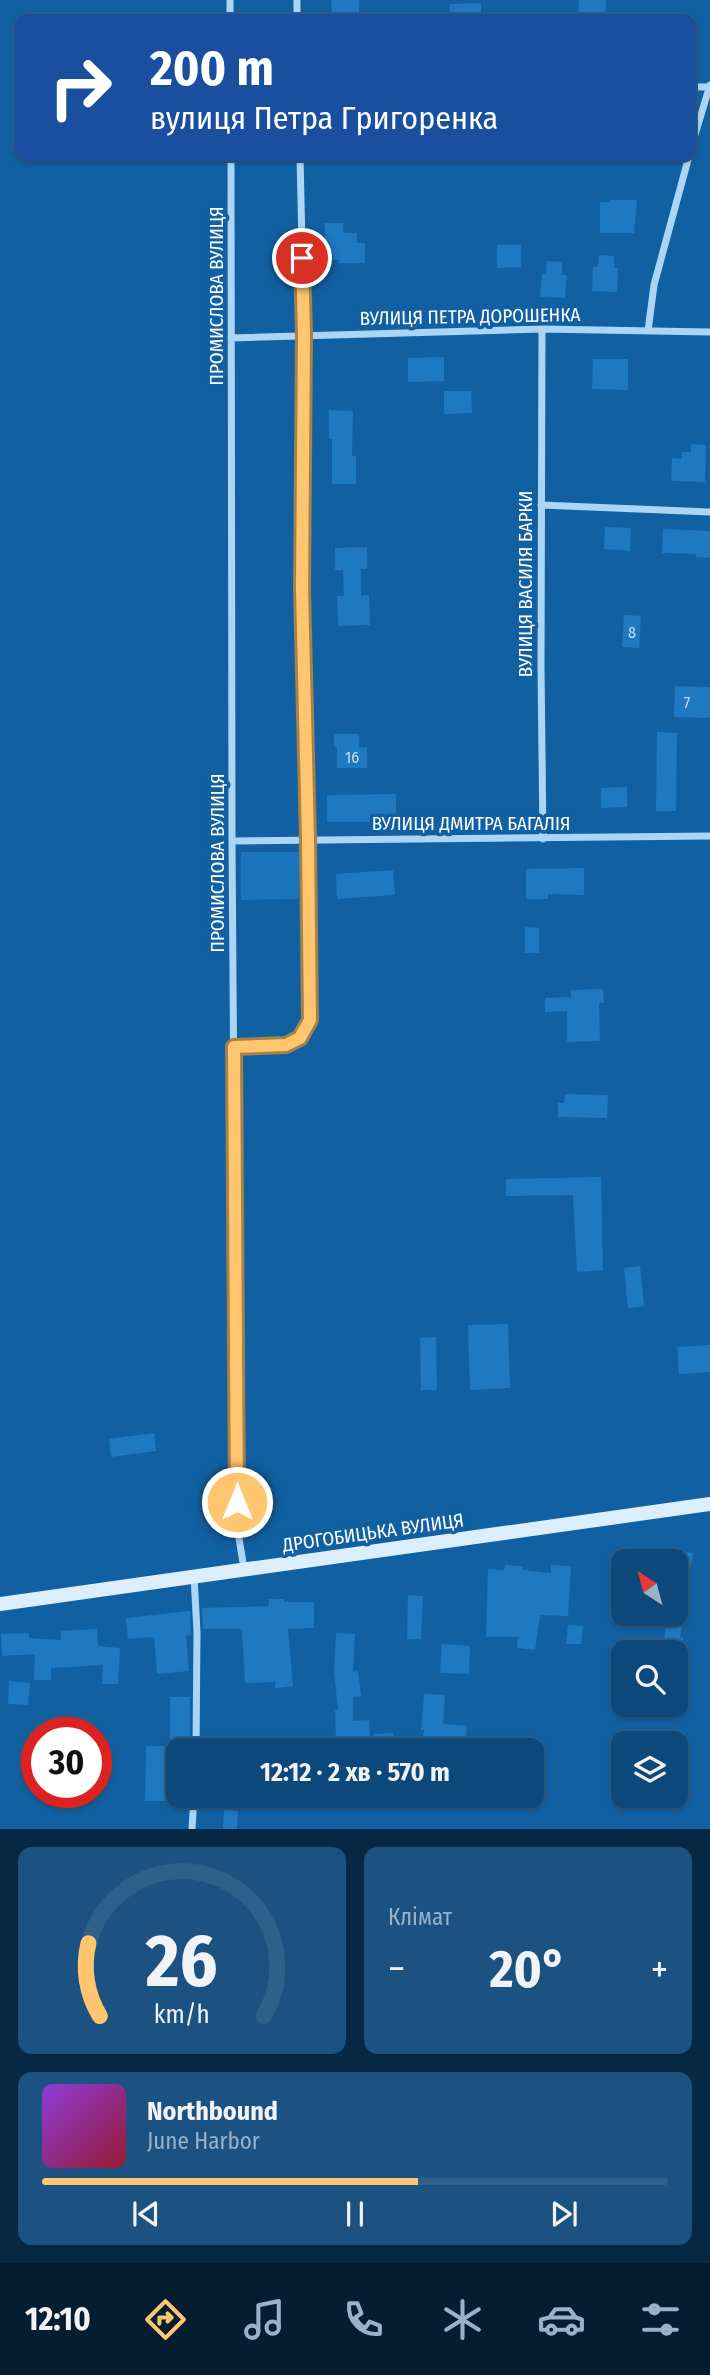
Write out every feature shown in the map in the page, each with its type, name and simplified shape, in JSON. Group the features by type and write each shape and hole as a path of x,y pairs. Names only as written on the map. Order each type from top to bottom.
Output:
{"main road":[{"name":"ДРОГОБИЦЬКА ВУЛИЦЯ","path":"0,1604 710,1504"}],"street":[{"path":"696,132 710,86"},
{"name":"ПРОМИСЛОВА ВУЛИЦЯ","path":"231,161 237,1526 244,1569"},
{"path":"234,1047 286,1045 300,1038 310,1020 302,589 304,335 300,161"},
{"path":"648,331 654,285 688,161"},
{"name":"ВУЛИЦЯ ПЕТРА ДОРОШЕНКА","path":"232,338 542,330 710,332"},
{"name":"ВУЛИЦЯ ВАСИЛЯ БАРКИ","path":"542,330 543,839"},
{"path":"541,505 710,512"},
{"name":"ВУЛИЦЯ ДМИТРА БАГАЛІЯ","path":"232,841 710,836"},
{"path":"194,1576 197,1632 196,1738"},
{"path":"192,1829 193,1808"}],"shaded area":[{"path":"241,852 299,852 299,899 241,900"}],"building":[{"path":"331,0 359,0 359,14 332,14"},
{"path":"579,0 606,0 605,14 578,14"},
{"path":"481,3 481,14 450,14 450,4"},
{"path":"637,200 634,233 600,233 600,202"},
{"path":"325,223 343,223 343,233 357,233 357,243 365,243 365,263 339,263 339,260 329,260 329,250 325,250"},
{"path":"497,245 521,245 521,267 497,268"},
{"path":"599,255 614,256 614,268 618,268 617,292 592,291 593,267 598,267"},
{"path":"547,261 562,262 562,275 567,275 565,298 540,297 542,274 546,274"},
{"path":"444,357 444,381 408,382 408,358"},
{"path":"593,359 628,359 628,390 592,389"},
{"path":"444,391 471,391 472,413 444,414"},
{"path":"329,410 353,411 352,456 356,456 356,484 332,484"},
{"path":"691,444 706,445 705,482 671,481 672,458 682,459 682,452 691,452"},
{"path":"605,527 631,528 630,551 604,549"},
{"path":"663,529 710,531 710,558 696,557 696,554 662,553"},
{"path":"367,547 367,569 361,569 361,596 369,595 370,625 338,626 337,596 344,596 343,570 335,570 335,548"},
{"path":"624,615 641,616 639,648 622,647"},
{"path":"675,686 710,687 710,718 674,717"},
{"path":"657,732 677,733 676,811 656,811"},
{"path":"334,734 359,734 359,747 367,747 367,768 337,768"},
{"path":"627,787 627,807 601,808 601,788"},
{"path":"396,794 396,822 327,822 327,795"},
{"path":"584,868 584,895 548,894 548,899 526,899 526,869"},
{"path":"393,870 395,895 337,899 336,874"},
{"path":"525,927 539,928 539,953 525,953"},
{"path":"603,989 604,1003 599,1003 600,1041 567,1042 567,1011 545,1012 545,998 571,997 571,990"},
{"path":"565,1094 608,1095 607,1118 558,1117 558,1103 564,1103"},
{"path":"601,1177 603,1270 577,1272 573,1195 506,1196 506,1179"},
{"path":"640,1266 644,1306 628,1308 624,1268"},
{"path":"508,1324 510,1388 470,1390 468,1325"},
{"path":"436,1337 437,1390 421,1390 420,1338"},
{"path":"710,1345 710,1372 679,1374 677,1347"},
{"path":"154,1433 156,1451 111,1457 109,1439"},
{"path":"688,1552 693,1553 688,1586"},
{"path":"505,1565 551,1573 551,1565 571,1566 568,1616 540,1615 535,1650 517,1648 518,1637 486,1637 488,1569 504,1570"},
{"path":"408,1595 423,1596 421,1639 407,1639"},
{"path":"269,1599 314,1602 314,1628 288,1629 293,1686 275,1688 275,1682 245,1683 242,1629 203,1629 202,1608 269,1606"},
{"path":"190,1611 191,1635 186,1636 189,1671 157,1674 154,1637 128,1639 126,1618"},
{"path":"568,1625 583,1626 581,1644 566,1644"},
{"path":"665,1626 682,1626 680,1638 683,1640 665,1640"},
{"path":"97,1629 98,1646 120,1648 118,1684 102,1684 103,1665 51,1668 51,1680 34,1680 35,1654 2,1656 1,1634 29,1633 29,1638 61,1640 61,1631"},
{"path":"336,1633 355,1634 353,1672 358,1671 361,1696 353,1697 353,1721 369,1720 370,1738 336,1738 335,1710 338,1710 334,1672"},
{"path":"442,1644 470,1646 469,1674 440,1673"},
{"path":"9,1681 30,1683 28,1705 8,1704"},
{"path":"424,1694 445,1695 443,1724 467,1726 466,1738 423,1738 424,1730 421,1730"},
{"path":"170,1697 190,1697 190,1738 170,1738"},
{"path":"393,1733 394,1738 373,1738 373,1734"},
{"path":"146,1746 166,1746 166,1801 145,1801"},
{"path":"224,1810 238,1811 237,1829 223,1829"}],"route":[{"path":"237,1502 234,1047 286,1045 300,1038 310,1020 302,589 302,258"}]}
